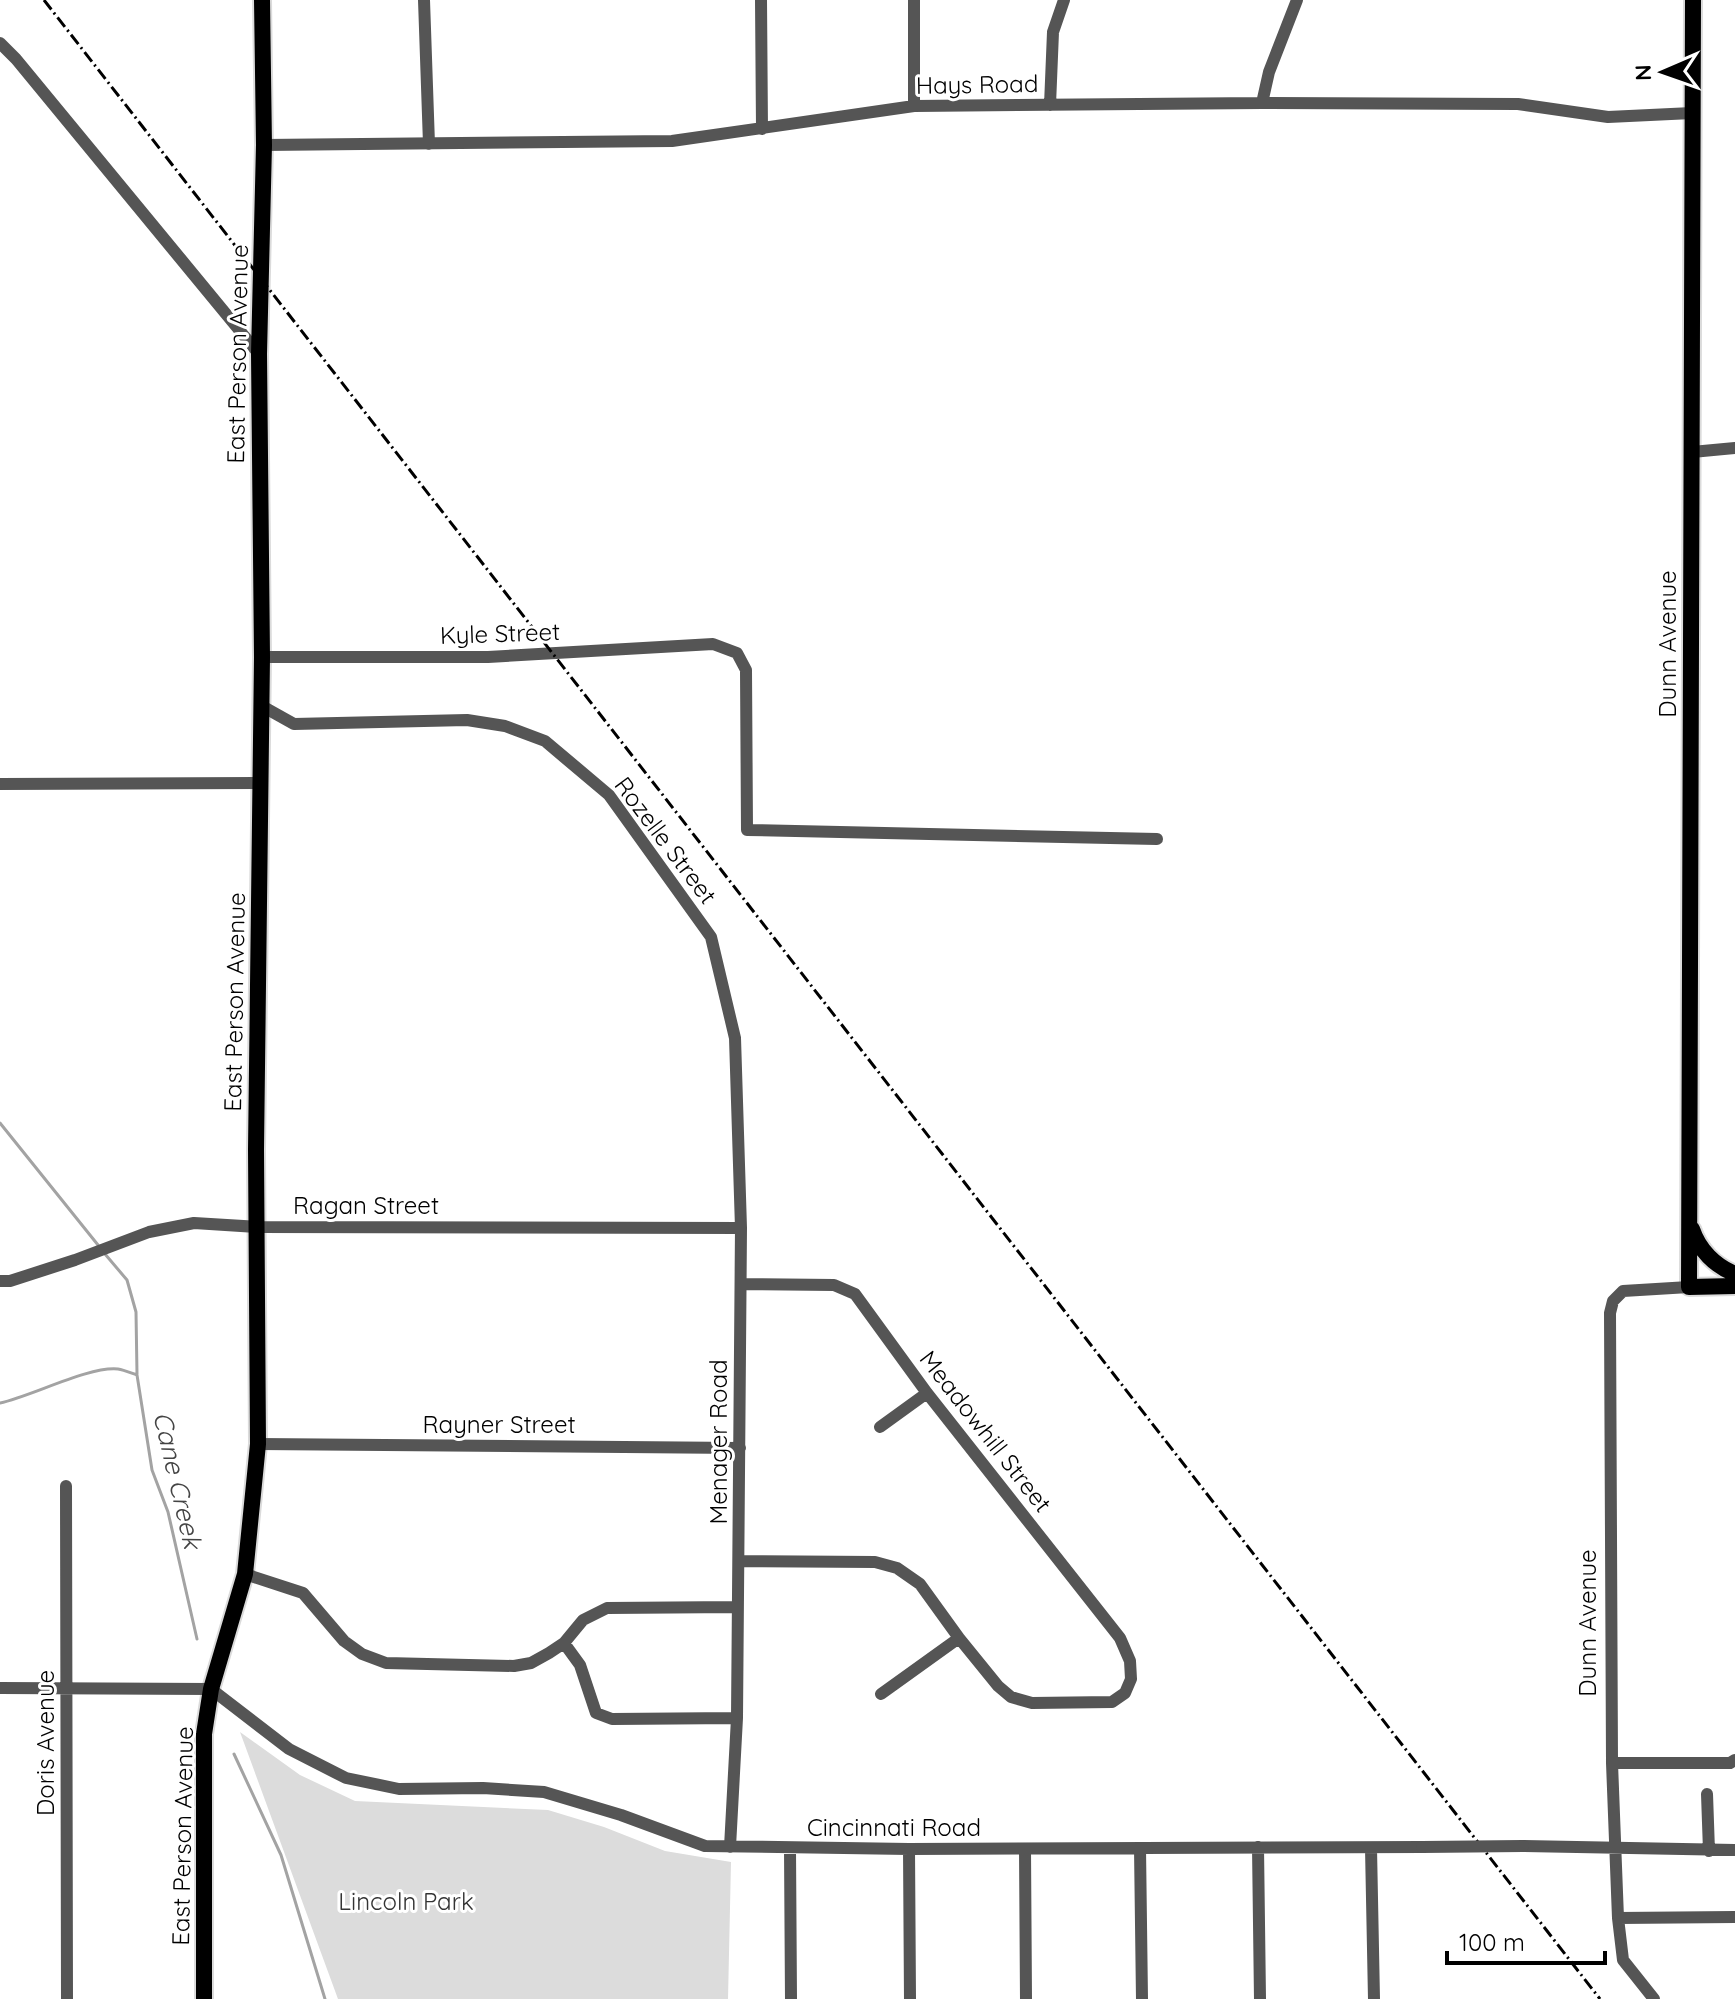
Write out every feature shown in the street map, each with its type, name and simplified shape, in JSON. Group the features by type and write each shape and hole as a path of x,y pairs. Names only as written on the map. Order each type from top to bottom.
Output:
{"main road":[{"name":"East Person Avenue","path":"204,1999 204,1734 211,1689 245,1574 258,1444 256,1150 262,657 259,354 264,145 262,0"},
{"name":"Dunn Avenue","path":"1689,1287 1693,0"},
{"path":"1689,1220 1694,1236 1715,1264 1735,1274"},
{"path":"1689,1287 1735,1286"}],"street":[{"path":"424,0 429,144"},
{"path":"761,0 762,129"},
{"path":"914,0 914,106"},
{"path":"1050,105 1053,32 1064,0"},
{"path":"1262,103 1269,72 1297,0"},
{"path":"0,43 259,354"},
{"name":"Hays Road","path":"264,145 672,141 914,106 1518,104 1608,117 1692,113"},
{"path":"1692,452 1735,448"},
{"name":"Kyle Street","path":"262,657 488,657 713,644 737,653 746,670 747,830 1157,839"},
{"name":"Rozelle Street","path":"260,705 294,724 467,720 505,726 545,741 609,795 711,937 735,1038"},
{"path":"0,784 260,783"},
{"name":"Menager Road","path":"730,1847 737,1718 740,1448 741,1228 735,1038"},
{"name":"Ragan Street","path":"0,1281 10,1281 71,1262 149,1232 194,1223 258,1227 741,1228"},
{"name":"Meadowhill Street","path":"741,1284 834,1285 855,1294 927,1393 1120,1638 1130,1661 1131,1679 1125,1693 1112,1702 1032,1703 1011,1697 998,1686 959,1638"},
{"name":"Dunn Avenue","path":"1654,1999 1623,1960 1618,1918 1612,1763 1610,1313 1613,1301 1623,1291 1689,1287"},
{"path":"880,1427 927,1393"},
{"name":"Rayner Street","path":"258,1444 740,1448"},
{"name":"Doris Avenue","path":"66,1486 67,1999"},
{"path":"739,1561 875,1562 897,1568 920,1584 959,1638 881,1694"},
{"path":"245,1574 303,1593 344,1641 362,1654 386,1663 514,1666 531,1663 564,1643 583,1620 607,1608 737,1607"},
{"path":"564,1643 580,1665 596,1713 612,1719 737,1718"},
{"path":"0,1688 211,1689"},
{"name":"Cincinnati Road","path":"211,1689 289,1749 346,1778 399,1789 483,1788 544,1792 621,1815 705,1846 790,1849 1523,1846 1735,1850"},
{"path":"1612,1763 1730,1763 1735,1760"},
{"path":"1707,1794 1709,1851"},
{"path":"1258,1847 1260,1999"},
{"path":"1140,1848 1142,1999"},
{"path":"1371,1848 1374,1999"},
{"path":"790,1849 791,1999"},
{"path":"909,1849 910,1999"},
{"path":"1025,1849 1026,1999"},
{"path":"1618,1918 1735,1917"}],"green space":[{"name":"Lincoln Park","path":"240,1732 300,1775 355,1801 548,1810 604,1827 665,1851 731,1862 728,1999 338,1999"}],"waterway":[{"path":"0,1123 98,1245"},
{"path":"105,1254 127,1280 136,1312 137,1374"},
{"name":"Cane Creek","path":"0,1403 106,1369 137,1375 152,1470 168,1512 197,1639"},
{"name":"Cane Creek","path":"234,1754 281,1855 325,1999"}],"railway":[{"path":"44,0 1600,1999"}]}
